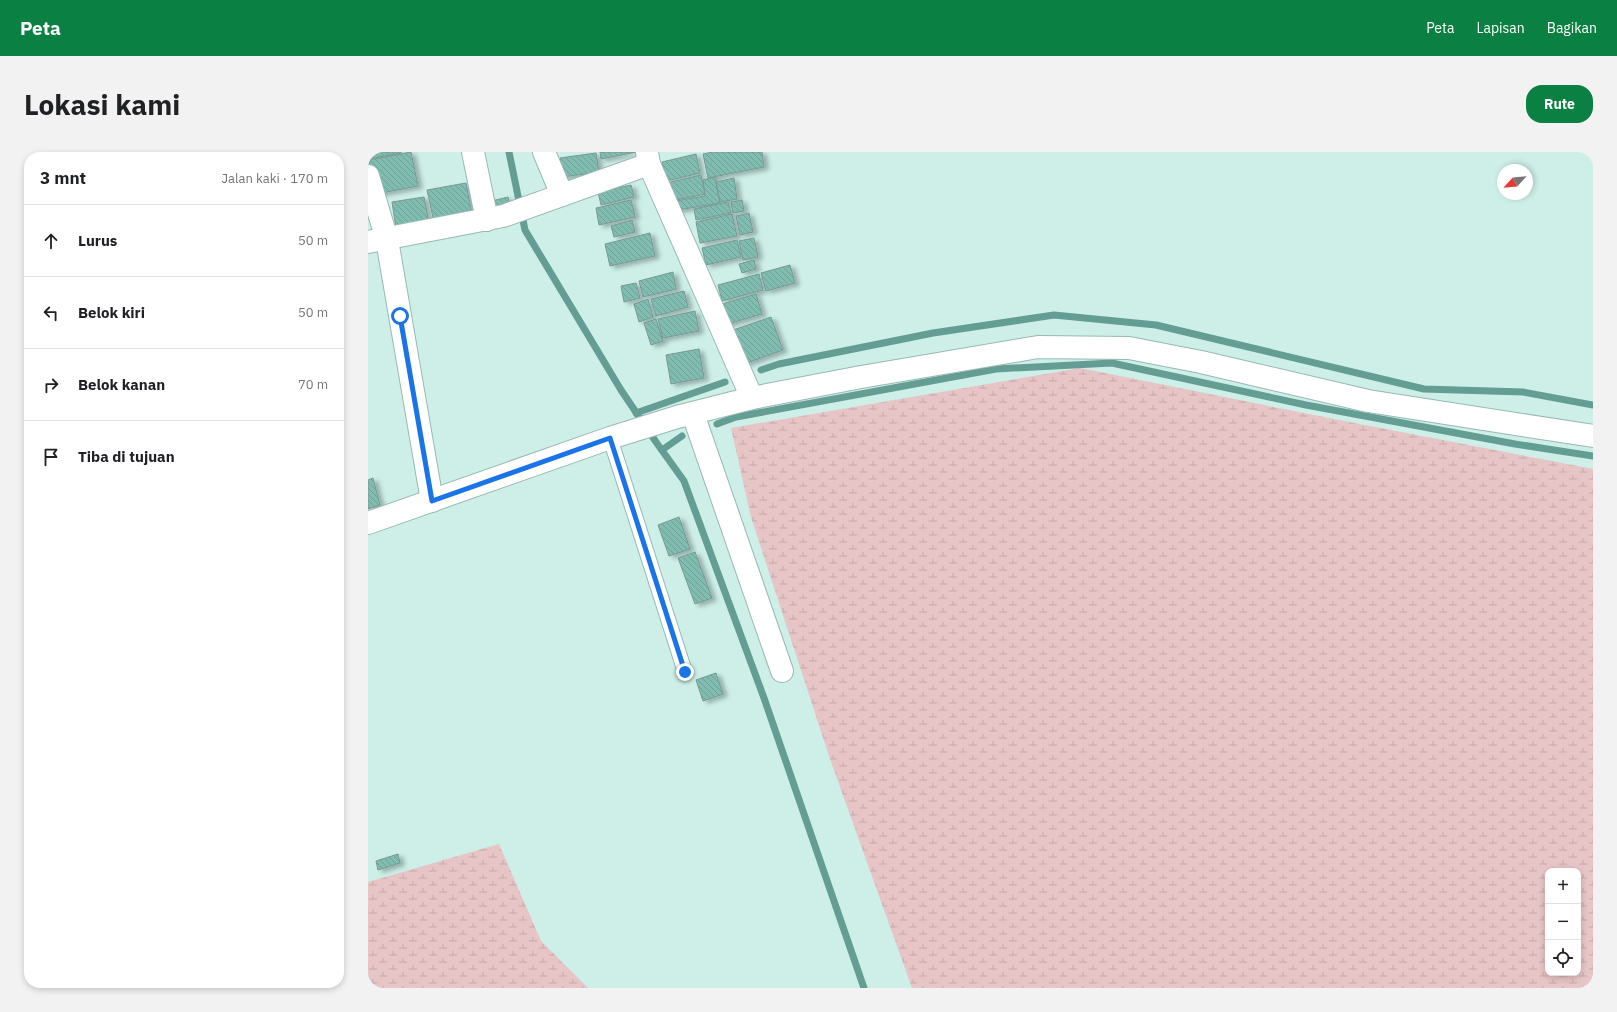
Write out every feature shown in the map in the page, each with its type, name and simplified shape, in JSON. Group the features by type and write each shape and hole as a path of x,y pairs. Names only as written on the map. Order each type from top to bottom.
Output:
{"street":[{"path":"473,152 495,218"},
{"path":"544,152 552,198"},
{"path":"377,241 495,218 552,198 648,158 752,398"},
{"path":"368,176 377,241 432,501"},
{"path":"368,523 610,438 685,415 752,398 862,377 1038,347 1129,348 1201,362 1368,401 1593,436"},
{"path":"685,415 782,672"}],"lane":[{"path":"610,438 685,672"}],"green space":[{"path":"1080,368 1593,469 1593,988 912,988 830,759 751,517 731,428"},
{"path":"499,844 541,941 588,988 368,988 368,882"}],"building":[{"path":"368,152 401,152 401,153 368,159"},
{"path":"411,152 418,186 376,194 369,160"},
{"path":"600,152 637,152 601,159"},
{"path":"713,152 762,152 764,167 708,178 703,154"},
{"path":"596,153 599,172 562,177 560,158"},
{"path":"696,154 700,173 666,181 662,162"},
{"path":"701,175 705,194 671,201 667,183"},
{"path":"715,177 720,203 672,211 670,202 705,196 703,180"},
{"path":"734,178 737,199 720,202 716,182"},
{"path":"466,183 472,215 434,222 427,190"},
{"path":"631,185 634,197 601,205 598,192"},
{"path":"424,197 429,223 396,228 392,202"},
{"path":"508,197 511,207 495,212 492,201"},
{"path":"631,200 635,217 599,225 596,208"},
{"path":"742,200 744,211 733,213 731,202"},
{"path":"728,202 731,213 696,220 694,209"},
{"path":"749,213 753,232 740,235 736,216"},
{"path":"732,214 737,236 700,243 696,222"},
{"path":"632,220 635,232 614,237 611,226"},
{"path":"650,233 655,256 610,266 605,244"},
{"path":"754,238 758,257 743,260 739,241"},
{"path":"737,240 741,257 706,265 702,248"},
{"path":"754,260 756,269 742,273 739,264"},
{"path":"790,265 795,283 766,291 761,273"},
{"path":"673,272 676,289 643,297 639,281"},
{"path":"759,274 763,290 722,301 718,285"},
{"path":"636,283 640,298 624,302 621,286"},
{"path":"684,291 688,307 656,316 651,299"},
{"path":"756,294 762,314 724,325 719,305"},
{"path":"648,299 653,317 639,322 634,304"},
{"path":"695,311 699,331 663,338 658,319"},
{"path":"771,317 783,350 744,364 733,330"},
{"path":"656,319 663,341 651,345 644,323"},
{"path":"699,349 704,378 671,384 666,355"},
{"path":"373,478 380,505 368,509 368,480"},
{"path":"679,517 690,549 669,556 658,525"},
{"path":"695,552 712,598 695,604 678,558"},
{"path":"716,673 723,694 703,701 696,680"},
{"path":"398,854 400,863 378,870 376,861"}],"waterway":[{"path":"509,152 525,230 621,390 684,481 764,698 864,988"},
{"path":"761,370 779,364 933,333 1054,315 1156,325 1424,389 1523,392 1593,405"},
{"path":"717,424 736,417 996,369 1112,363 1306,405 1515,444 1593,456"},
{"path":"636,413 725,382"},
{"path":"662,450 682,436"}],"route":[{"path":"400,316 432,501 610,438 685,672"}]}
